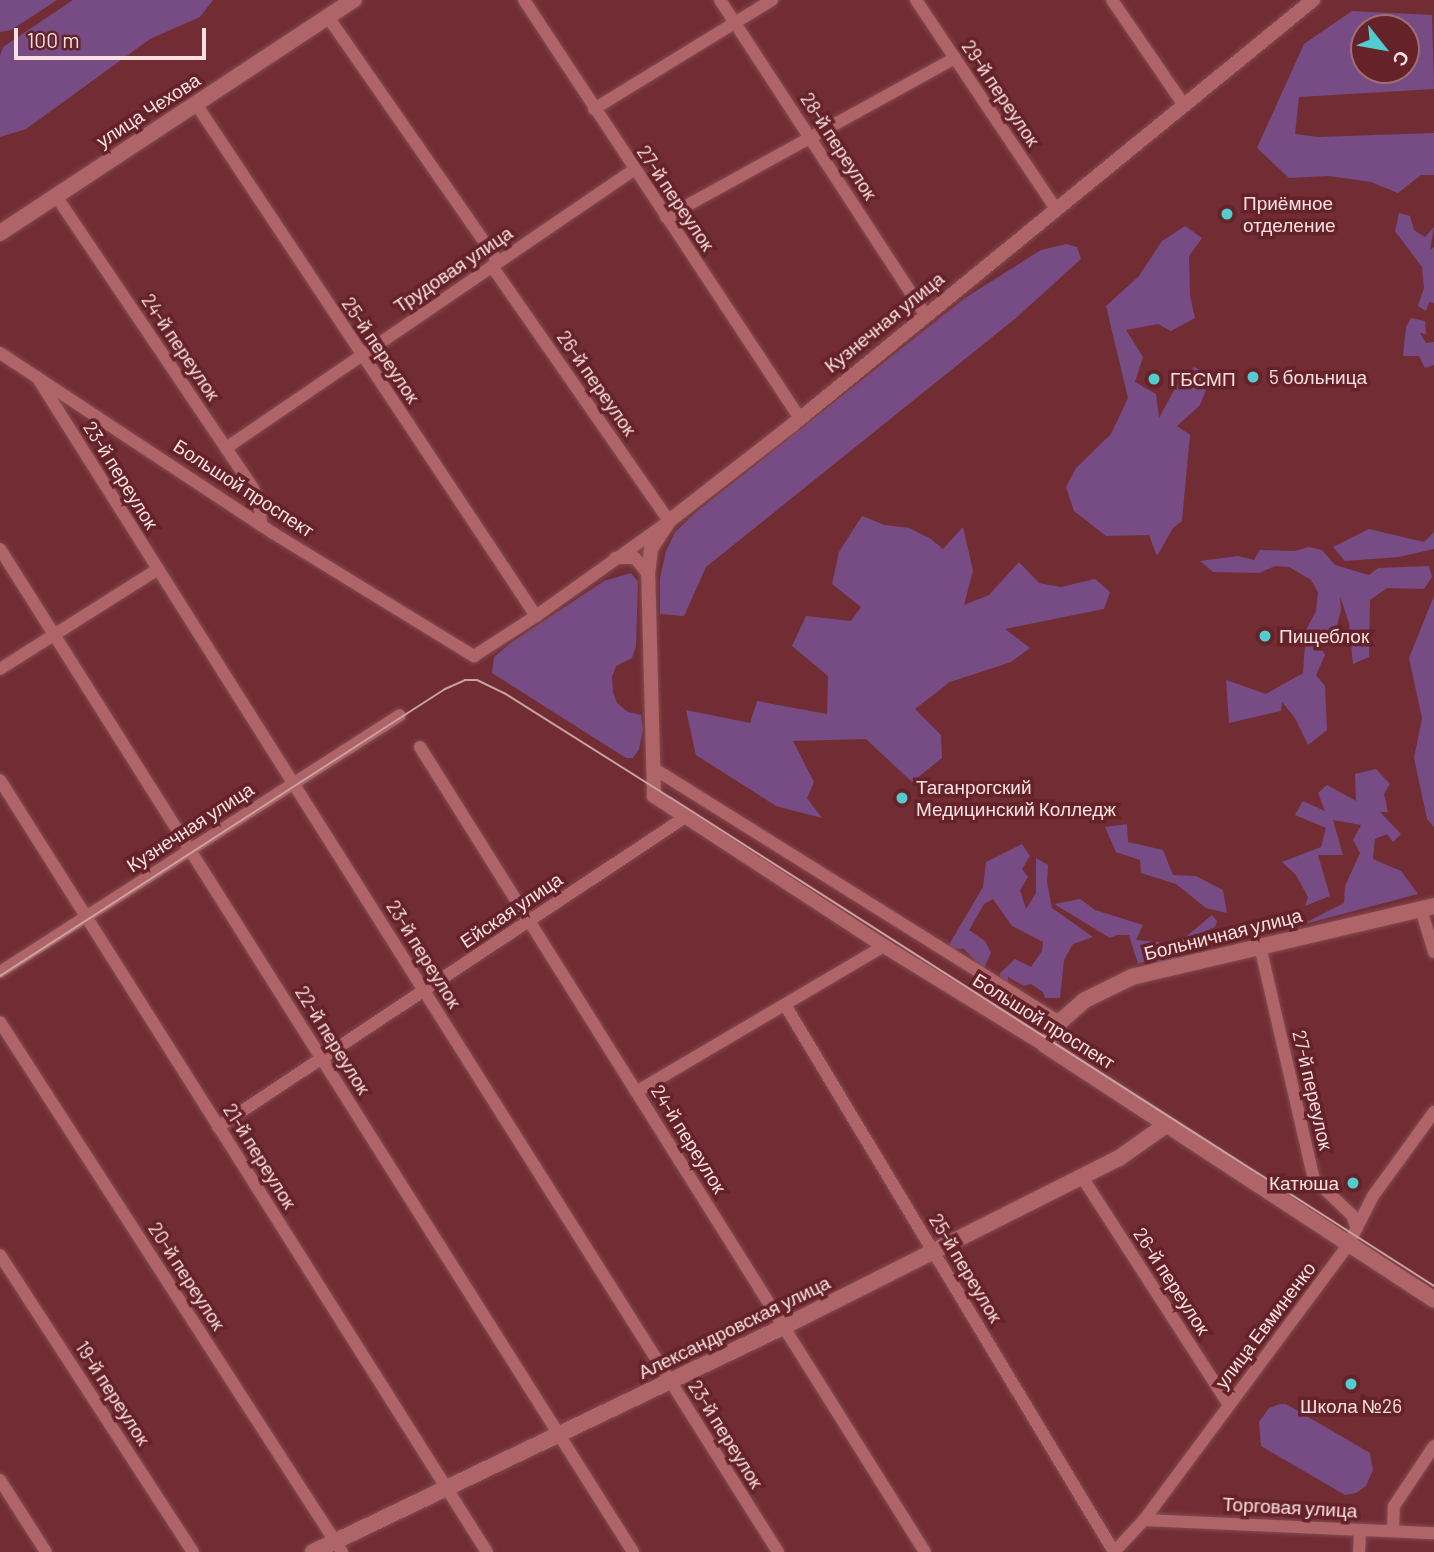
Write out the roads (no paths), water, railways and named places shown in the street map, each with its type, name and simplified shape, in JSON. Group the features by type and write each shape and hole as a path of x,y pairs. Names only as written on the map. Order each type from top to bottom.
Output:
{"main road":[{"name":"улица Чехова","path":"0,233 354,0"},
{"name":"Больничная улица","path":"1045,1045 1060,1022 1085,1000 1132,978 1427,908"},
{"name":"Большой проспект","path":"1045,1045 1434,1300"},
{"name":"Александровская улица","path":"313,1552 338,1547 447,1489 783,1327 1119,1158 1166,1125"}],"street":[{"name":"27-й переулок","path":"524,0 799,417"},
{"name":"28-й переулок","path":"720,0 925,314"},
{"path":"594,109 772,0"},
{"name":"29-й переулок","path":"916,0 1055,208"},
{"path":"1112,0 1184,105"},
{"name":"Кузнечная улица","path":"468,654 483,653 669,521 1313,0"},
{"name":"26-й переулок","path":"328,17 669,521"},
{"path":"666,217 955,58"},
{"name":"25-й переулок","path":"196,104 536,616"},
{"name":"Трудовая улица","path":"226,448 634,170"},
{"name":"24-й переулок","path":"57,195 253,488 260,508 261,525"},
{"name":"Большой проспект","path":"0,353 261,525 468,654"},
{"name":"23-й переулок","path":"37,377 778,1552"},
{"name":"Большой проспект","path":"669,521 651,549 648,574 654,796 884,946 1045,1045"},
{"name":"22-й переулок","path":"0,549 633,1552"},
{"path":"615,558 635,558 648,574"},
{"path":"0,669 158,569"},
{"name":"Кузнечная улица","path":"0,972 400,715"},
{"name":"24-й переулок","path":"420,747 925,1552"},
{"name":"Большой проспект","path":"653,768 1060,1022"},
{"name":"21-й переулок","path":"0,780 486,1552"},
{"name":"Ейская улица","path":"218,1127 684,818"},
{"path":"1427,908 1434,953"},
{"path":"636,1092 884,946"},
{"name":"27-й переулок","path":"1259,946 1314,1179 1352,1216 1357,1228"},
{"name":"25-й переулок","path":"785,1005 1114,1552"},
{"name":"20-й переулок","path":"0,1022 338,1547"},
{"name":"улица Евминенко","path":"1114,1552 1144,1520 1348,1244 1373,1196 1434,1112"},
{"name":"26-й переулок","path":"1082,1177 1229,1405"},
{"name":"19-й переулок","path":"0,1255 193,1552"},
{"path":"1392,1531 1394,1506 1434,1446"},
{"path":"0,1480 46,1552"},
{"name":"Торговая улица","path":"1144,1520 1434,1534"},
{"path":"1359,1552 1360,1530"}],"tram line":[{"path":"0,976 445,689 465,680 477,680 504,693 671,798 1434,1286"}],"place":[{"name":"Приёмное отделение","path":"1227,214"},
{"name":"5 больница","path":"1253,377"},
{"name":"ГБСМП","path":"1154,379"},
{"name":"Пищеблок","path":"1265,636"},
{"name":"Таганрогский Медицинский Колледж","path":"902,798"},
{"name":"Катюша","path":"1353,1183"},
{"name":"Школа №26","path":"1351,1384"}]}
